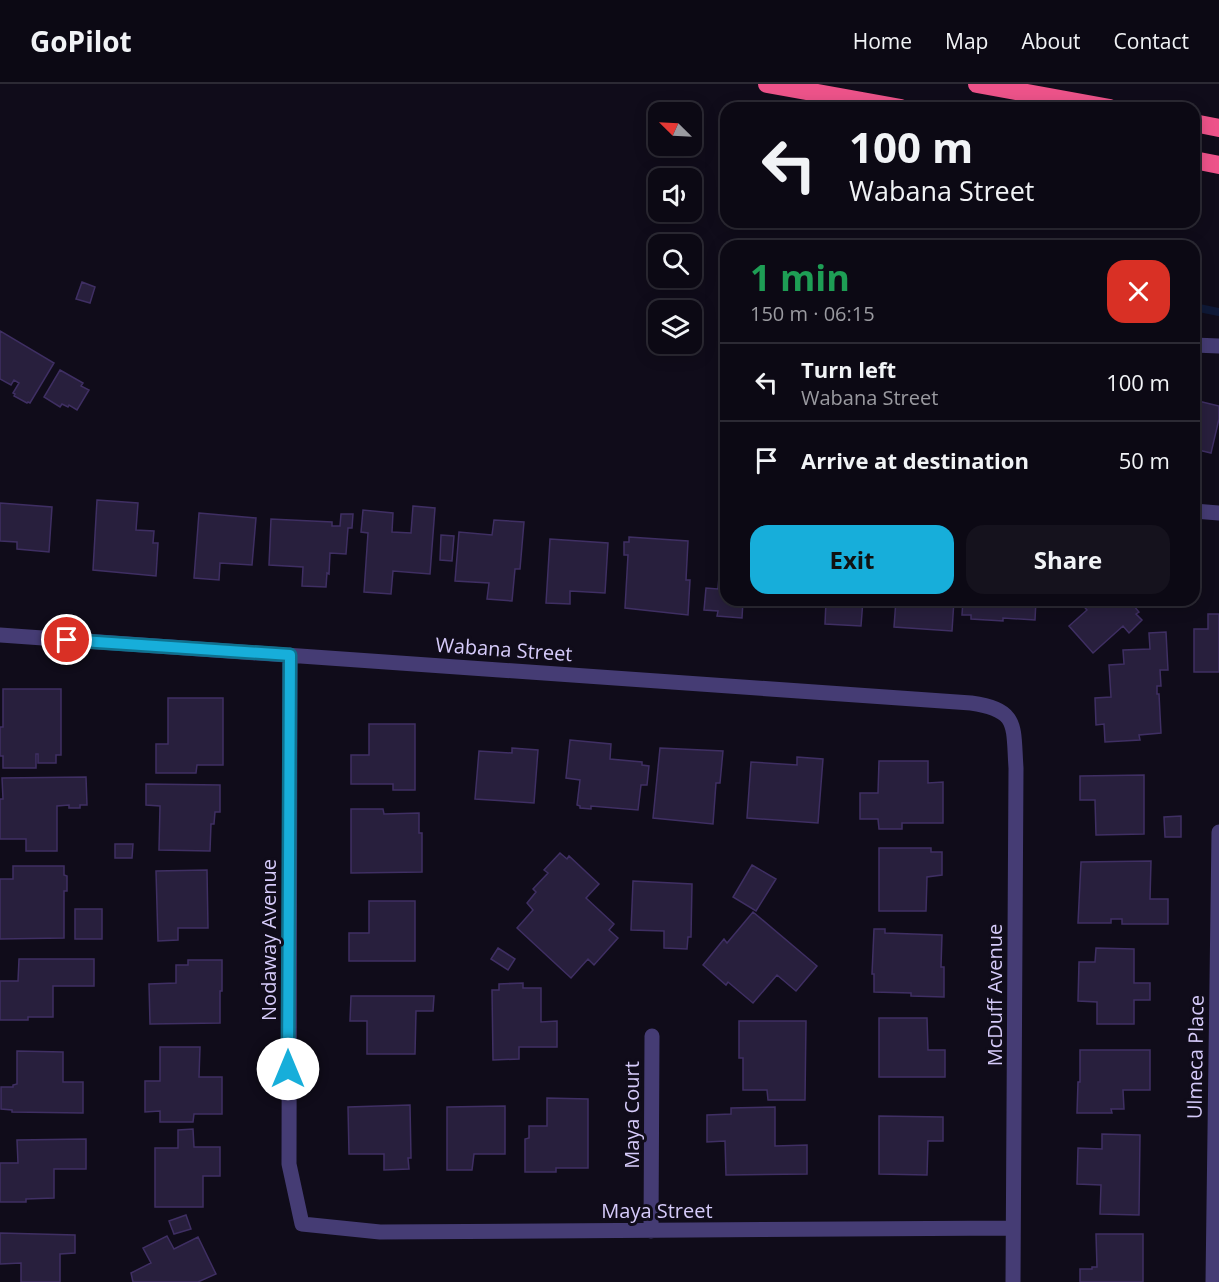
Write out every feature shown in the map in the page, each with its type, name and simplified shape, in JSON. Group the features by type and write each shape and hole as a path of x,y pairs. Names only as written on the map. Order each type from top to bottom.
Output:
{"highway":[{"path":"767,84 868,102"},
{"path":"976,84 1076,102"},
{"path":"1200,124 1219,128"},
{"path":"1200,161 1219,165"}],"street":[{"path":"1200,345 1219,346"},
{"path":"1200,512 1219,513"},
{"name":"Wabana Street","path":"0,635 971,702 989,705 1003,711"},
{"name":"Nodaway Avenue","path":"290,655 289,1164 302,1224"},
{"name":"McDuff Avenue","path":"1003,711 1011,723 1016,768 1013,1282"},
{"name":"Ulmeca Place","path":"1213,1282 1219,832"},
{"name":"Maya Court","path":"651,1231 652,1036"},
{"name":"Maya Street","path":"302,1224 380,1232 1013,1228"}],"building":[{"path":"82,282 95,287 90,303 76,299"},
{"path":"0,331 54,363 30,403 14,396 13,393 19,383 14,380 11,385 0,379"},
{"path":"60,370 83,383 81,386 89,390 77,410 69,405 68,407 62,404 60,407 44,397"},
{"path":"1200,401 1219,406 1219,419 1211,453 1200,450"},
{"path":"97,500 138,503 136,530 154,531 153,543 158,543 156,576 93,570"},
{"path":"0,503 52,507 49,552 17,549 17,542 0,541"},
{"path":"413,506 435,508 430,574 393,571 391,594 364,592 368,533 361,532 363,510 393,513 392,532 411,533"},
{"path":"199,513 256,518 252,565 220,563 219,580 194,578"},
{"path":"341,514 353,514 352,528 348,528 346,554 330,553 326,587 302,586 303,567 269,565 271,519 332,522 332,526 340,526"},
{"path":"494,520 524,522 520,569 515,569 512,601 487,599 489,583 455,581 459,532 492,535"},
{"path":"441,535 454,536 452,561 440,560"},
{"path":"629,537 688,541 686,580 690,580 688,615 625,608 628,555 624,555 624,542 629,542"},
{"path":"550,539 608,543 605,593 570,591 570,604 546,603"},
{"path":"720,564 720,606 743,606 742,618 717,616 718,611 704,610 706,588 718,589"},
{"path":"826,606 863,606 861,626 825,624"},
{"path":"896,606 954,606 952,631 894,627"},
{"path":"963,606 1036,606 1035,620 971,619 971,615 962,615"},
{"path":"1083,606 1134,606 1139,612 1136,614 1142,620 1129,633 1123,626 1093,653 1069,626 1087,610"},
{"path":"1208,614 1219,614 1219,672 1194,672 1194,629 1208,629"},
{"path":"1166,632 1168,670 1160,670 1161,686 1157,686 1161,733 1139,735 1140,740 1105,742 1104,724 1096,725 1095,698 1111,697 1109,665 1124,664 1123,650 1150,649 1149,633"},
{"path":"3,689 61,689 61,755 56,755 56,763 38,763 38,754 36,754 36,768 3,768 3,756 0,756 0,727 3,727"},
{"path":"168,698 223,698 223,765 197,765 196,773 156,773 156,744 168,744"},
{"path":"369,724 415,724 415,790 393,790 393,784 351,784 351,755 369,755"},
{"path":"570,740 611,744 610,759 642,762 642,765 649,766 647,785 641,785 638,810 591,806 591,809 580,808 577,805 580,780 566,778"},
{"path":"512,748 538,750 534,803 475,799 479,751 512,753"},
{"path":"660,748 723,751 720,783 716,783 713,824 653,818"},
{"path":"797,757 823,759 818,823 747,818 751,762 797,765"},
{"path":"879,761 928,761 928,783 943,782 943,823 902,823 902,829 879,829 878,819 860,819 860,793 878,793"},
{"path":"1144,775 1144,834 1096,835 1095,800 1080,800 1080,776"},
{"path":"86,777 87,805 80,805 80,808 69,808 69,805 57,806 57,851 26,851 26,839 0,839 2,778"},
{"path":"146,784 220,785 220,812 215,812 214,824 211,824 210,851 159,850 160,806 146,805"},
{"path":"351,809 383,809 384,814 419,813 419,833 422,833 422,872 351,873"},
{"path":"1181,816 1181,837 1165,837 1164,817"},
{"path":"115,844 133,844 132,858 115,858"},
{"path":"879,848 931,848 931,852 942,852 942,875 927,877 926,911 879,911"},
{"path":"560,853 567,859 569,856 599,884 586,898 614,924 609,930 618,938 594,965 588,959 571,978 517,928 533,910 527,903 536,892 533,889 548,873 544,870"},
{"path":"1151,861 1150,899 1168,899 1168,924 1122,924 1122,919 1111,919 1111,923 1078,923 1081,862"},
{"path":"752,865 776,879 756,911 733,897"},
{"path":"13,866 64,866 67,891 64,891 64,938 0,939 0,879 13,879"},
{"path":"207,870 208,928 178,928 178,940 158,941 156,871"},
{"path":"633,881 692,884 691,937 688,937 687,949 664,948 664,931 631,930"},
{"path":"369,901 415,901 415,961 349,961 349,933 369,933"},
{"path":"75,909 102,909 102,939 75,939"},
{"path":"753,912 817,966 796,991 777,975 753,1003 728,982 726,985 703,965 724,939 727,943"},
{"path":"874,929 885,929 885,933 942,935 941,967 944,967 944,997 874,992 874,974 872,974"},
{"path":"498,948 515,959 508,970 491,959"},
{"path":"1096,948 1134,949 1134,983 1150,983 1150,1000 1134,1000 1134,1024 1097,1024 1097,1002 1078,1001 1079,962 1095,962"},
{"path":"19,959 94,959 94,986 53,986 53,1017 0,1020 0,981 18,981"},
{"path":"188,960 222,960 220,1023 150,1024 149,984 176,983 176,965 188,965"},
{"path":"523,983 523,988 541,988 541,1022 557,1021 557,1047 519,1047 519,1059 493,1060 492,990 499,990 499,984"},
{"path":"351,996 434,996 433,1011 416,1011 415,1054 367,1054 367,1021 350,1021"},
{"path":"879,1018 927,1018 928,1050 945,1050 945,1077 879,1077"},
{"path":"739,1021 806,1021 805,1100 768,1100 767,1090 743,1090 743,1058 739,1058"},
{"path":"160,1047 200,1047 199,1077 222,1077 222,1114 194,1114 193,1122 160,1122 160,1111 145,1112 145,1081 160,1081"},
{"path":"1080,1050 1150,1050 1150,1090 1123,1090 1124,1109 1111,1109 1112,1113 1077,1113"},
{"path":"17,1051 63,1052 63,1082 83,1082 83,1113 12,1112 12,1110 1,1109 1,1087 13,1087 17,1084"},
{"path":"547,1098 588,1099 588,1168 556,1168 556,1172 525,1172 525,1139 529,1138 529,1126 547,1126"},
{"path":"410,1105 411,1158 408,1158 409,1169 384,1170 384,1154 349,1154 348,1107"},
{"path":"505,1106 505,1154 474,1154 472,1170 447,1170 447,1107"},
{"path":"775,1107 775,1146 807,1145 807,1174 726,1175 725,1141 707,1142 707,1115 731,1114 731,1108"},
{"path":"879,1116 943,1117 943,1141 928,1141 927,1175 879,1174"},
{"path":"193,1129 194,1147 220,1147 220,1176 203,1176 203,1207 155,1207 155,1148 178,1148 178,1130"},
{"path":"1102,1134 1140,1135 1139,1215 1100,1214 1101,1185 1077,1184 1078,1148 1102,1149"},
{"path":"86,1139 86,1169 54,1169 54,1198 26,1199 26,1202 0,1202 0,1163 18,1163 17,1140"},
{"path":"186,1215 191,1229 174,1234 169,1221"},
{"path":"0,1233 75,1235 75,1253 60,1254 60,1282 21,1282 21,1263 0,1264"},
{"path":"1096,1234 1143,1234 1143,1282 1080,1282 1080,1269 1097,1267"},
{"path":"167,1236 174,1249 198,1237 216,1274 198,1282 133,1282 131,1273 151,1263 143,1248"}],"waterway":[{"path":"1200,308 1219,312"}],"route":[{"path":"67,640 290,655 288,1069"}]}
